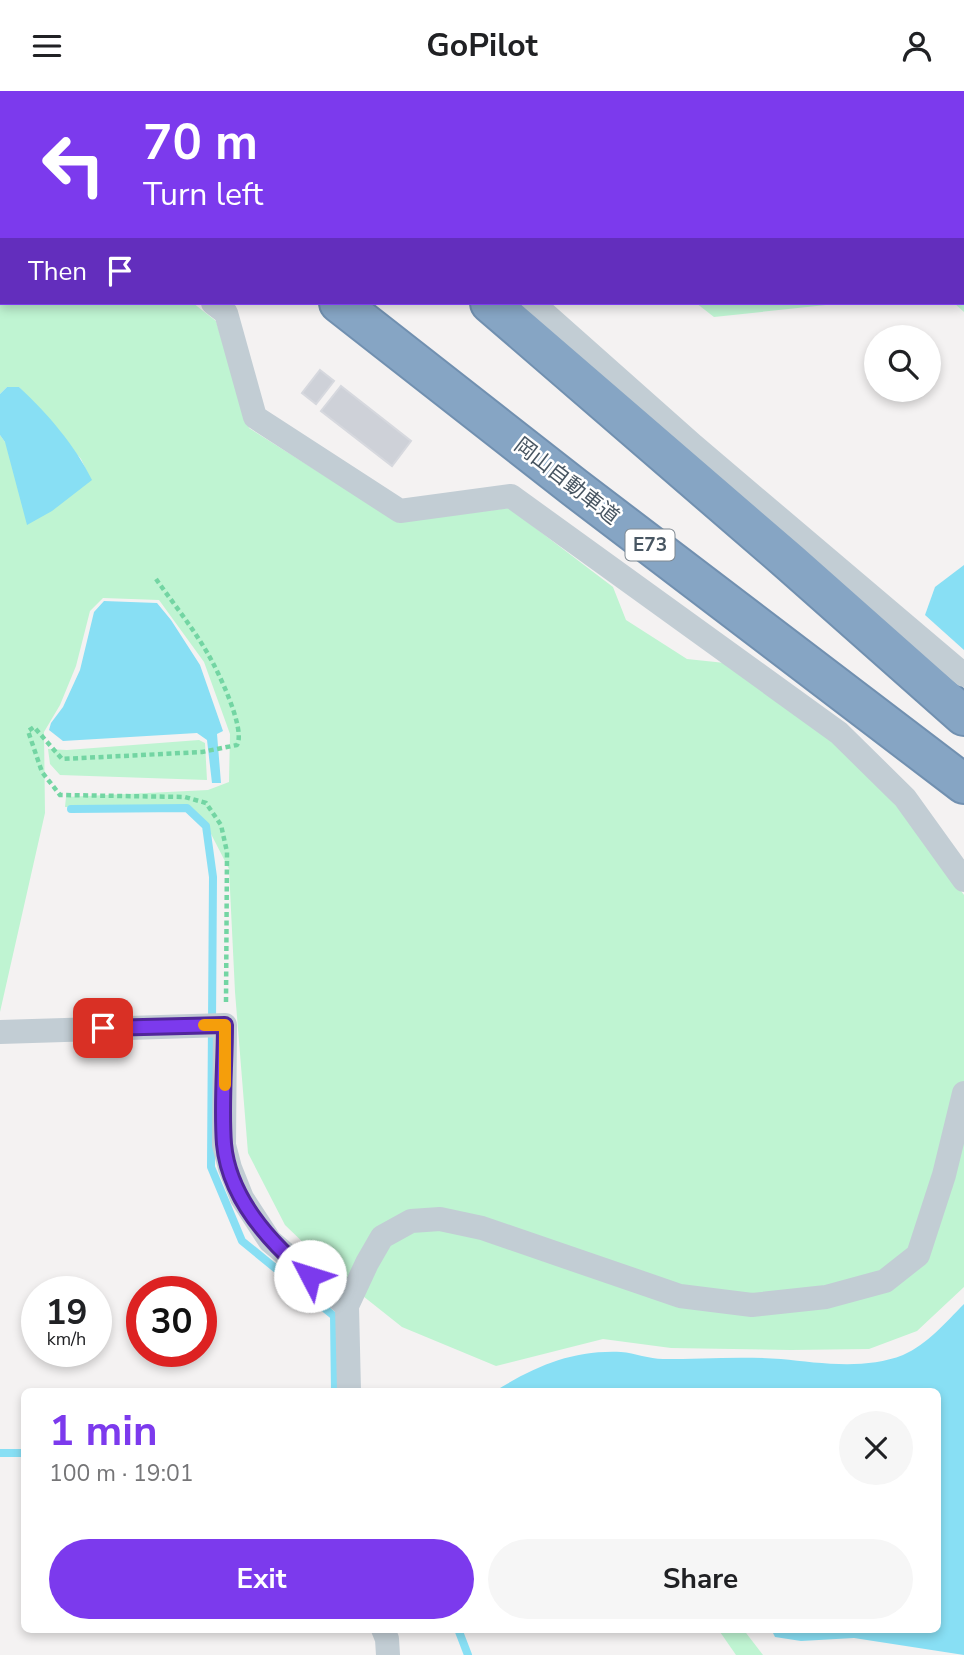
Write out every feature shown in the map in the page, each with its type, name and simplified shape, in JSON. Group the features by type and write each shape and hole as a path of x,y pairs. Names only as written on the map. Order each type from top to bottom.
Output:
{"highway":[{"name":"岡山自動車道","path":"342,305 573,487 964,784"},
{"path":"492,305 964,716"}],"street":[{"path":"216,305 226,313 255,417 400,511 511,496 839,733 905,799 964,880"},
{"path":"535,305 694,446 964,675"},
{"path":"0,1032 216,1025 224,1145 242,1198 270,1241 347,1306"},
{"path":"349,1388 347,1306 382,1237 411,1221 440,1219 482,1228 680,1296 752,1305 827,1297 885,1280 918,1255 944,1175 964,1093"},
{"path":"385,1633 388,1655"}],"path":[{"path":"156,579 208,654 236,720 240,739 237,745 202,752 62,759 34,727 28,731 42,772 60,795 185,797 206,803 221,825 227,852 228,975 216,1025"}],"green space":[{"path":"0,305 196,305 216,321 249,428 398,522 509,508 613,587 626,620 687,659 725,663 833,740 907,817 964,895 964,1287 917,1331 869,1349 671,1348 603,1339 496,1366 402,1327 339,1277 285,1225 248,1153 235,992 229,869 209,825 189,806 65,807 66,797 208,790 229,782 230,734 204,662 159,600 103,598 90,611 76,666 60,705 44,732 45,813 0,1012 0,435 5,442 91,480 81,459 19,387 7,387 0,394"},
{"path":"699,305 826,305 714,317"},
{"path":"199,740 205,743 207,780 60,775 50,764 48,749 67,750"},
{"path":"721,1633 746,1633 763,1655 736,1655"}],"water":[{"path":"7,387 19,387 40,408 69,442 92,480 52,511 27,525 5,442 0,435 0,394"},
{"path":"964,565 964,650 925,615 935,587"},
{"path":"104,601 157,603 200,665 223,731 217,734 221,783 212,783 207,740 197,733 63,741 49,730 80,670 94,612"},
{"path":"964,1304 964,1655 854,1638 801,1641 775,1637 773,1633 941,1633 941,1388 500,1388 555,1361 586,1354 603,1352 663,1359 751,1358 858,1364 903,1355 936,1332"}],"building":[{"path":"320,370 334,381 316,404 302,393"},
{"path":"341,386 411,441 392,466 321,411"}],"waterway":[{"path":"71,809 187,808 206,826 213,877 211,1167 242,1241 334,1316 335,1388"},
{"path":"0,1453 21,1453"},
{"path":"460,1633 468,1655"}],"slow traffic":[{"path":"204,1025 225,1025 225,1085"}],"route":[{"path":"103,1028 225,1025 224,1145 230,1168 242,1198 270,1241 310,1276"}]}
